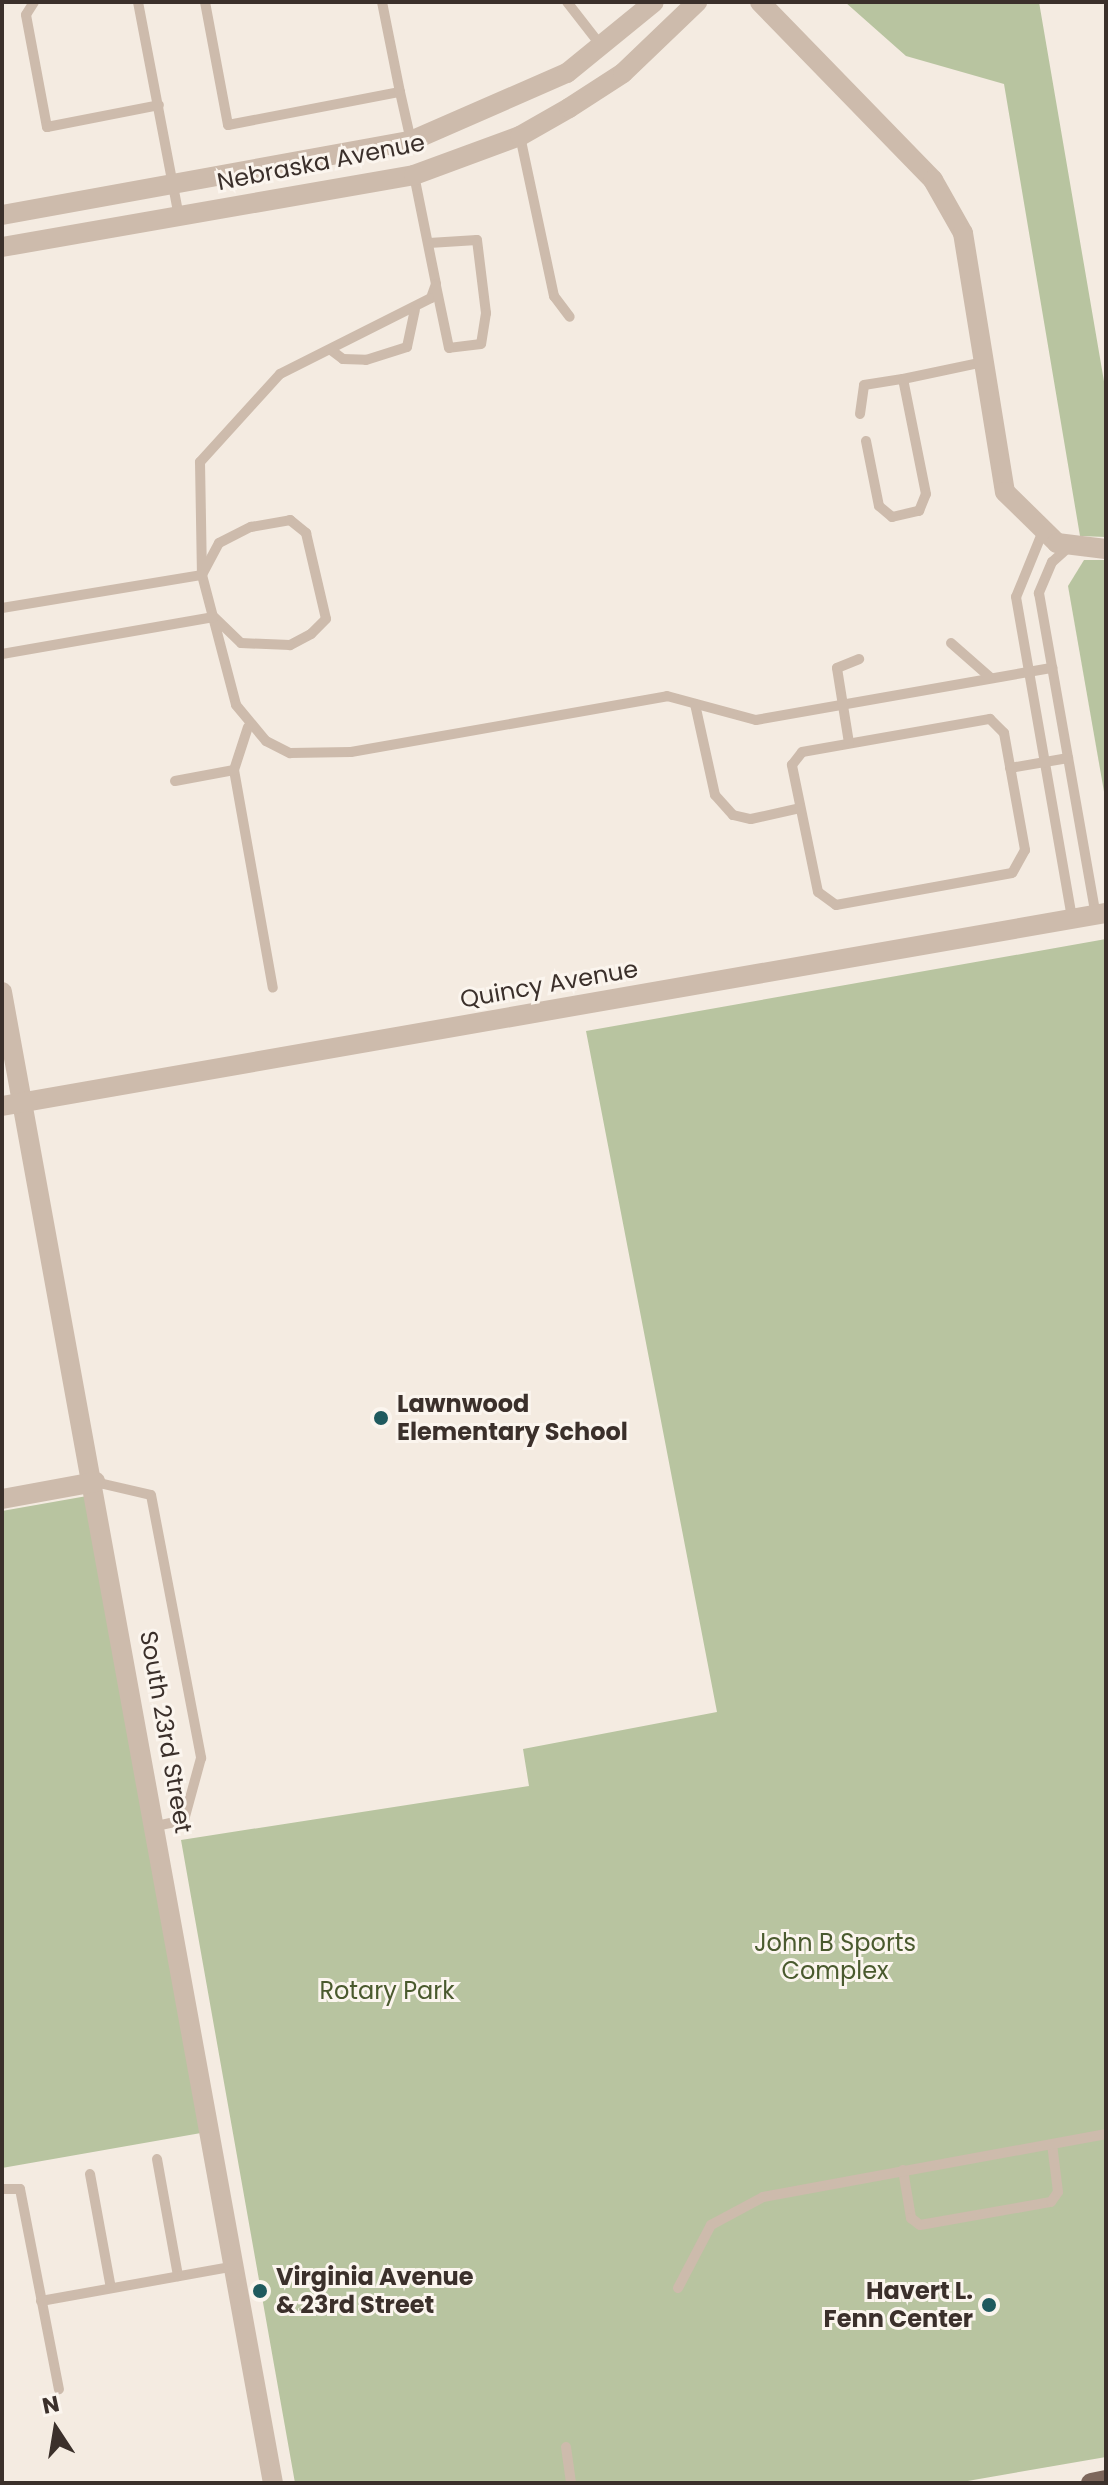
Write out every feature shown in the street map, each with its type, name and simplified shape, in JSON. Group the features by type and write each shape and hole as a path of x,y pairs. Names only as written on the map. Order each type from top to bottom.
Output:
{"main road":[{"path":"1091,2483 1106,2480"}],"street":[{"name":"Nebraska Avenue","path":"2,215 411,141 506,106 602,47 654,2"},
{"name":"Nebraska Avenue","path":"2,247 414,175 520,136 623,73 697,2"},
{"path":"760,2 933,180 963,233 1005,492 1043,531 1070,546 1106,549"},
{"path":"602,47 623,73"},
{"path":"506,106 520,136"},
{"path":"411,141 414,175"},
{"name":"Quincy Avenue","path":"12,1104 1101,914"},
{"name":"South 23rd Street","path":"2,992 12,1104 95,1482 273,2483"},
{"path":"2,1499 95,1482"}],"lane":[{"path":"34,2 26,15 47,127 159,105"},
{"path":"138,2 179,216"},
{"path":"205,2 228,125 400,92"},
{"path":"382,2 411,141"},
{"path":"567,2 602,47"},
{"path":"520,136 554,296 570,317"},
{"path":"414,175 449,348 481,344 486,313 477,240 429,243"},
{"path":"273,988 234,770 248,727 202,575 200,462 267,385 415,310 436,284"},
{"path":"331,350 343,359 366,360 407,347 415,310"},
{"path":"860,414 864,385 984,362"},
{"path":"866,441 879,506 892,517 919,511 926,494 903,379"},
{"path":"202,575 219,543 251,527 290,520 306,533 326,619 311,634 290,645 241,643 214,617"},
{"path":"1043,531 1016,597 1072,918"},
{"path":"1070,546 1052,562 1039,593 1068,758 1101,914"},
{"path":"2,608 202,575"},
{"path":"2,654 214,617"},
{"path":"951,643 991,678"},
{"path":"849,743 837,668 859,659"},
{"path":"248,727 290,753 351,752 667,696 756,720 1052,668"},
{"path":"695,704 715,795 733,815 751,819 800,808"},
{"path":"990,719 1004,733 1025,850 1012,873 836,905 818,892 792,765 802,752 849,743 990,719"},
{"path":"1010,768 1068,758"},
{"path":"175,781 234,770"},
{"path":"95,1482 151,1495 201,1758 184,1820 156,1826"},
{"path":"678,2288 711,2225 741,2206 903,2170 1106,2134"},
{"path":"903,2170 911,2218 920,2225 1051,2202 1058,2192 1052,2144"},
{"path":"157,2159 178,2276"},
{"path":"90,2174 111,2288"},
{"path":"2,2189 20,2189 59,2389"},
{"path":"41,2301 235,2266"},
{"path":"566,2447 571,2483"}],"green space":[{"path":"845,2 1039,2 1106,393 1106,537 1080,536 1004,84 906,56"},
{"path":"1084,560 1106,560 1106,803 1068,586"},
{"name":"John B Sports Complex","path":"1106,939 1106,2457 956,2483 295,2483 181,1840 529,1786 523,1749 717,1712 586,1031"},
{"path":"87,1496 201,2133 2,2168 2,1511"}],"place":[{"name":"Lawnwood Elementary School","path":"381,1418"},
{"name":"Virginia Avenue & 23rd Street","path":"260,2291"},
{"name":"Havert L. Fenn Center","path":"989,2305"}],"park label":[{"name":"Rotary Park","path":"387,1991"}]}
